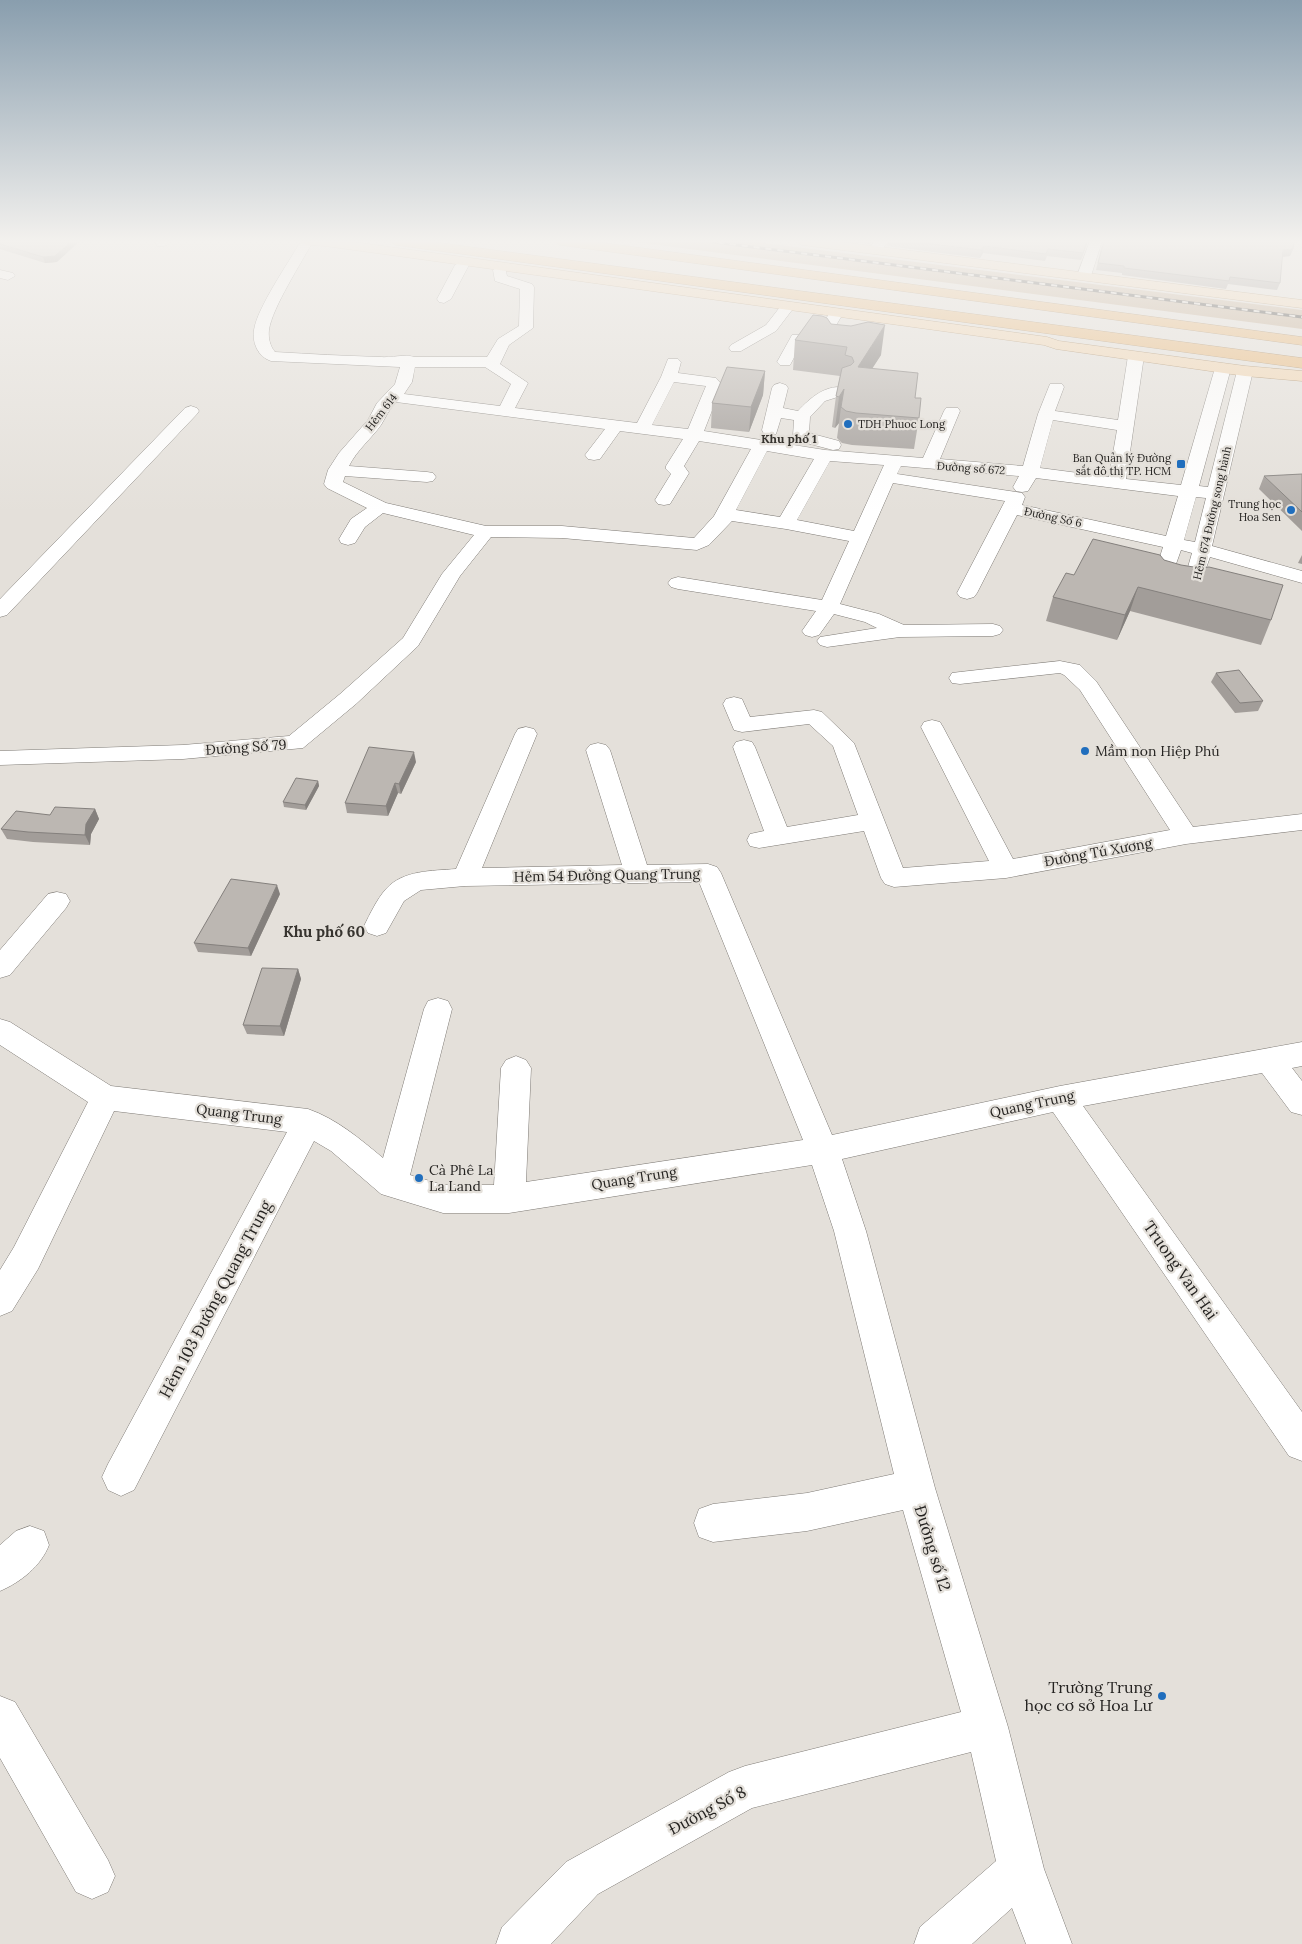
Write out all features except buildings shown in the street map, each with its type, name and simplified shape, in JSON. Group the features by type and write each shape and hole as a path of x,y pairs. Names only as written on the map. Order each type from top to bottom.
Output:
{"highway":[{"path":"1070,332 1302,363"},
{"path":"1124,332 1302,356"},
{"path":"1231,332 1256,335 1299,336"},
{"path":"1268,332 1299,336"}],"main road":[{"path":"939,332 1047,347 1056,346 1245,371 1302,376"},
{"path":"978,332 1046,341 1056,346"},
{"path":"1245,371 1269,380 1302,384"}],"street":[{"path":"261,332 263,348 271,356 381,362 408,360 493,362"},
{"path":"505,411 520,383 492,366 496,351 506,338 519,332"},
{"path":"736,348 764,332"},
{"path":"785,362 797,338 821,339 825,332"},
{"path":"1117,482 1136,356"},
{"name":"Hẻm 614","path":"335,477 346,453 376,422 382,407 394,397 408,378 408,360"},
{"name":"Hẻm 674 Đường song hành","path":"1164,578 1224,368"},
{"path":"642,428 671,369 713,383 714,385 694,435 675,466 675,469 680,471 680,474 664,500"},
{"name":"Hẻm 674 Đường song hành","path":"1195,585 1245,371"},
{"path":"967,593 1030,472 1046,414 1056,387"},
{"path":"335,477 380,507 486,532 554,532 697,544 707,540 723,517 764,446 780,388"},
{"path":"841,392 819,398 802,416 801,436 830,445 924,458 952,412"},
{"name":"Đường Số 6","path":"394,397 694,435 764,446 822,460 890,470 1302,577"},
{"path":"0,611 191,412"},
{"path":"774,412 802,416"},
{"path":"1046,414 1126,426"},
{"path":"594,454 616,425"},
{"name":"Đường số 672","path":"890,470 924,458 1216,493"},
{"path":"786,523 822,460"},
{"path":"890,470 829,607 819,636 900,631 993,630"},
{"path":"335,477 427,476"},
{"path":"348,539 358,523 380,507"},
{"path":"723,517 730,515 786,523 860,538"},
{"name":"Đường Số 79","path":"0,758 183,752 296,744 411,642 452,574 486,532"},
{"path":"678,583 829,607 872,618 900,631"},
{"path":"960,678 1060,667 1072,670 1088,686 1186,836"},
{"path":"734,704 742,725 814,717 843,743 872,820 769,838 744,747"},
{"path":"932,727 1006,869"},
{"path":"465,877 526,734"},
{"path":"598,750 638,876"},
{"name":"Đường Tú Xương","path":"872,820 894,878 1006,869 1186,836 1302,822"},
{"name":"Hẻm 54 Đường Quang Trung","path":"378,926 395,896 415,882 465,877 638,876 708,873 823,1150"},
{"path":"0,968 57,901"},
{"path":"392,1184 438,1009"},
{"name":"Quang Trung","path":"0,1030 105,1098 308,1122 342,1142 392,1184 443,1199 509,1199 823,1150 1060,1098 1302,1054"},
{"path":"1268,1059 1302,1104"},
{"path":"509,1199 516,1068"},
{"path":"0,1300 26,1258 105,1098"},
{"name":"Truong Van Hai","path":"1060,1098 1302,1443"},
{"name":"Hẻm 103 Đường Quang Trung","path":"122,1477 308,1122"},
{"name":"Đường số 12","path":"823,1150 850,1231 916,1488 987,1727 1021,1869 1049,1944"},
{"path":"713,1523 807,1512 916,1488"},
{"path":"0,1570 30,1545"},
{"path":"0,1717 92,1876"},
{"name":"Đường Số 8","path":"518,1944 582,1878 745,1788 987,1727"},
{"path":"937,1944 1021,1869"}],"place":[{"name":"TDH Phuoc Long","path":"848,424"},
{"name":"Ban Quản lý Đường sắt đô thị TP. HCM","path":"1181,464"},
{"name":"Trung học Hoa Sen","path":"1291,510"},
{"name":"Mầm non Hiệp Phú","path":"1085,751"},
{"name":"Cà Phê La La Land","path":"419,1178"},
{"name":"Trường Trung học cơ sở Hoa Lư","path":"1162,1696"}],"district":[{"name":"Khu phố 1","path":"789,438"},
{"name":"Khu phố 60","path":"324,931"}]}
